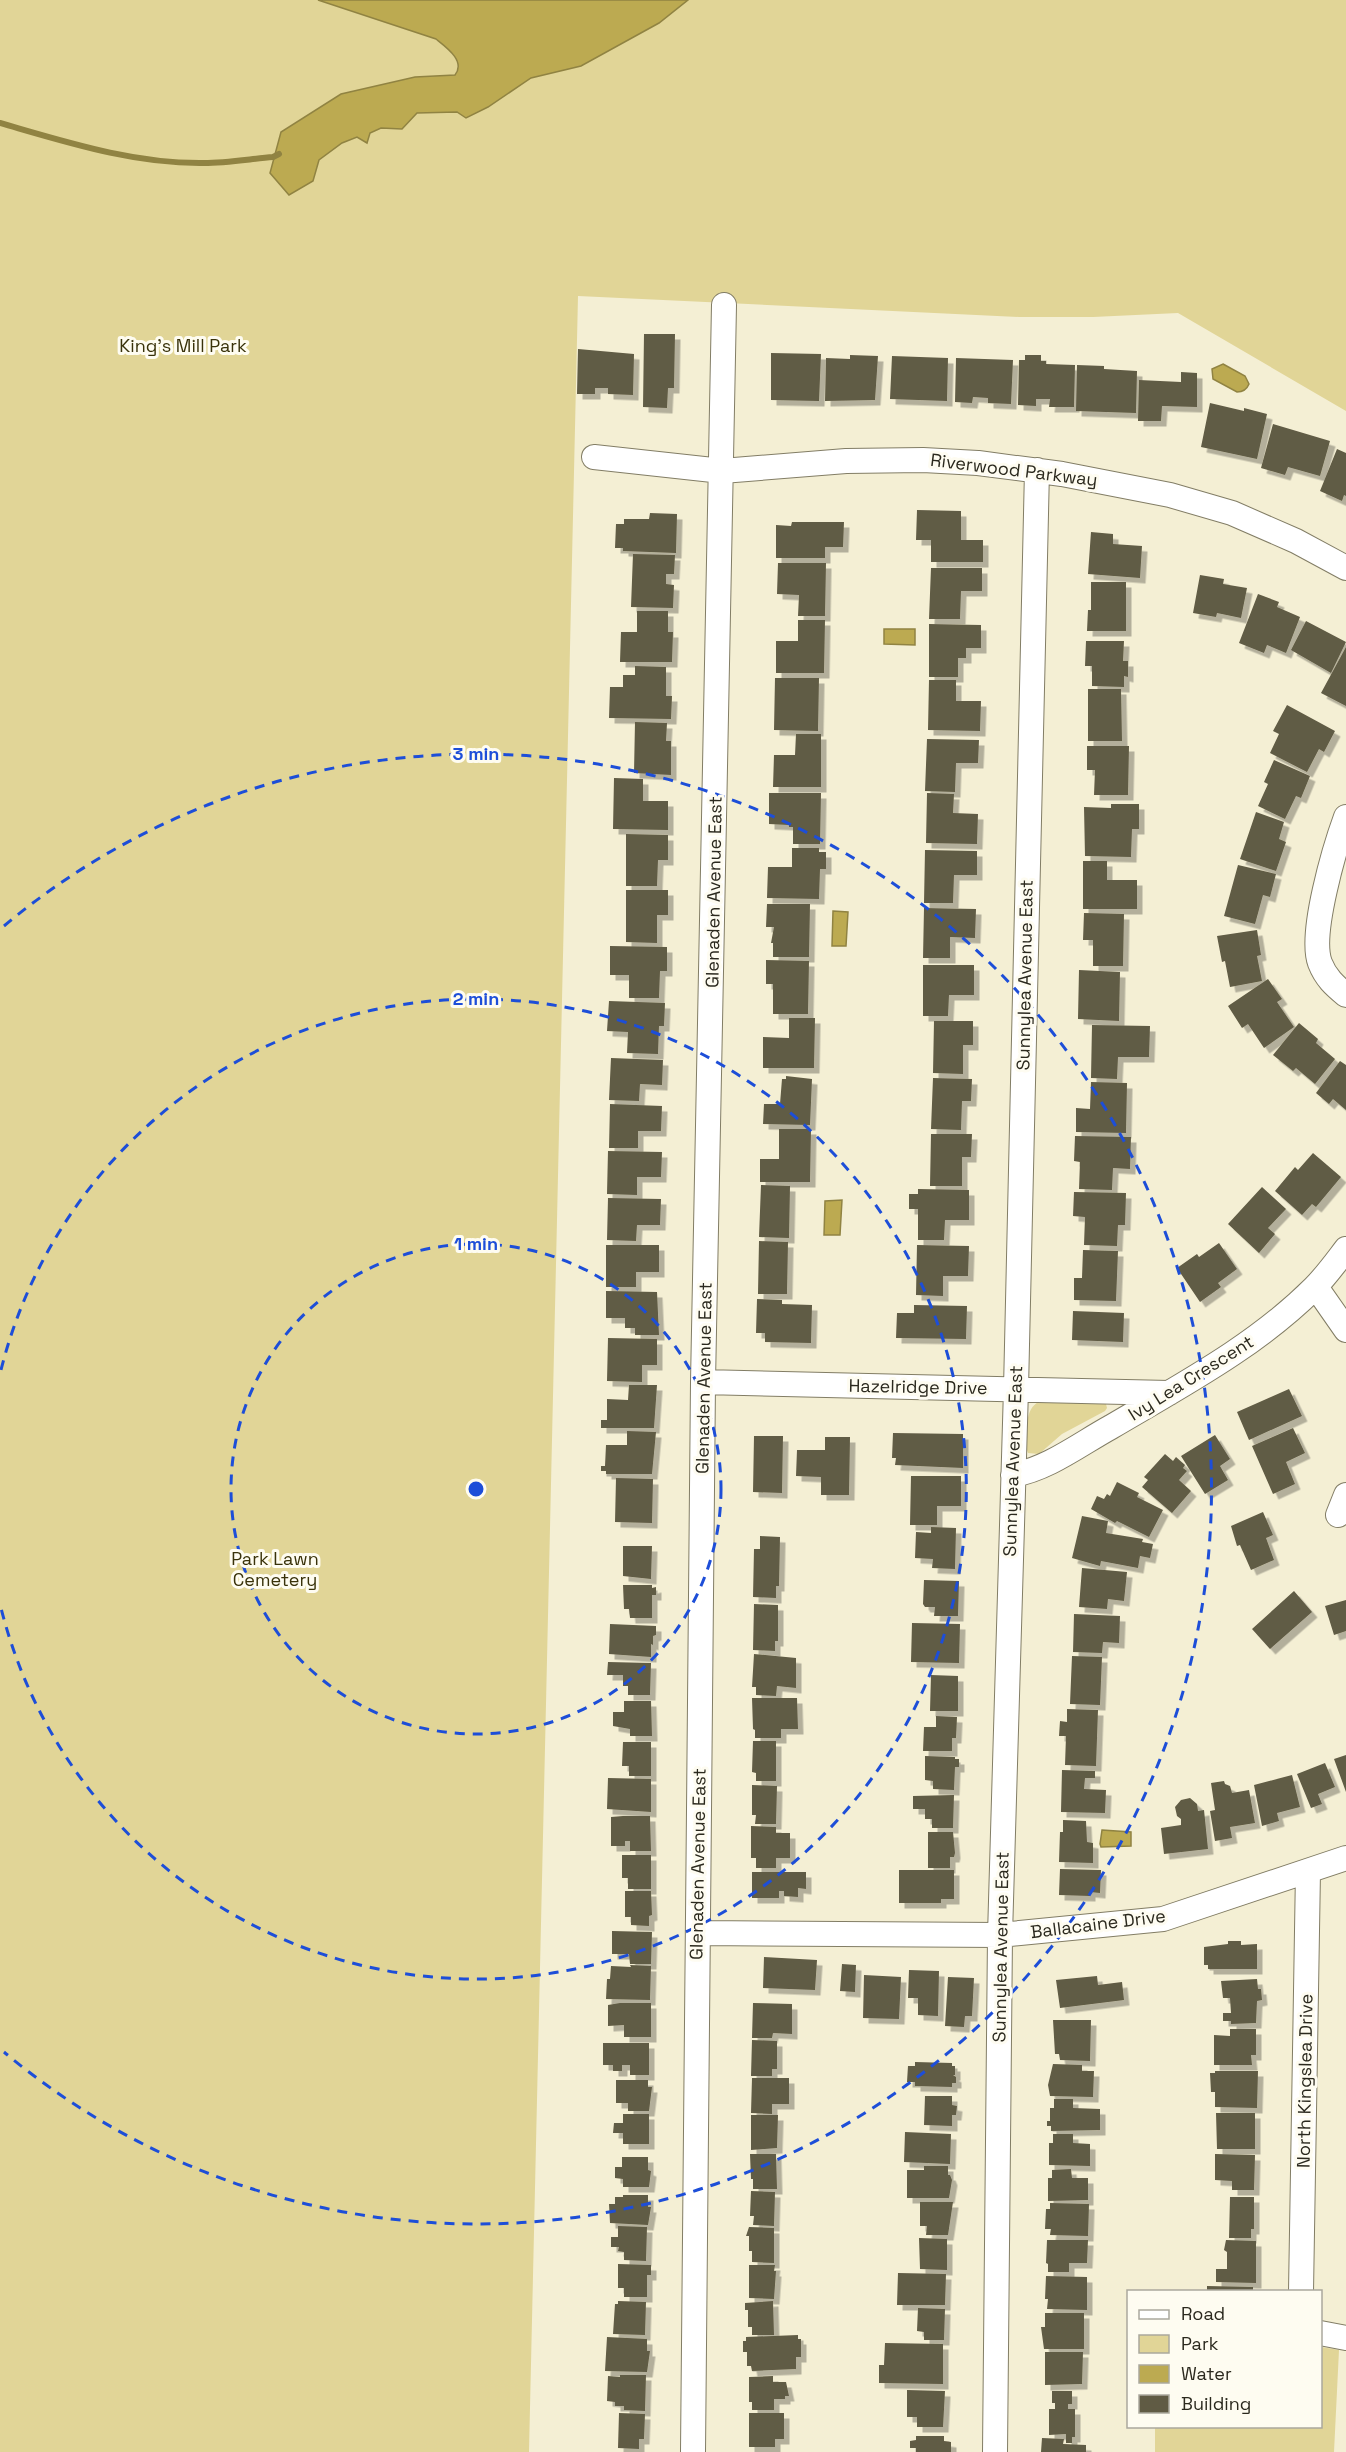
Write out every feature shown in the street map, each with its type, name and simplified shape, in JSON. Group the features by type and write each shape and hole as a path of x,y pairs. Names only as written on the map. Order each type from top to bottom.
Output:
{"street":[{"name":"Glenaden Avenue East","path":"693,2452 703,1382 723,471 724,305"},
{"name":"Riverwood Parkway","path":"594,457 723,471 846,461 923,460 978,462 1037,470 1160,492 1232,513 1296,541 1346,568"},
{"name":"Sunnylea Avenue East","path":"995,2452 1000,1935 1016,1389 1037,470"},
{"path":"1346,817 1335,850 1317,937 1319,960 1328,980 1346,995"},
{"name":"Ivy Lea Crescent","path":"1013,1475 1030,1472 1169,1393 1267,1330 1316,1287 1346,1249"},
{"path":"1316,1287 1346,1330"},
{"name":"Hazelridge Drive","path":"703,1382 1169,1393"},
{"name":"Ballacaine Drive","path":"698,1933 1000,1935 1163,1918 1346,1857"},
{"name":"North Kingslea Drive","path":"1301,2290 1308,1871"},
{"path":"1322,2332 1346,2338"}],"green space":[{"path":"0,0 318,0 436,39 449,50 458,65 455,75 415,77 341,94 281,132 313,181 319,160 342,143 381,128 402,129 416,113 457,112 488,107 531,78 581,66 659,23 688,0 1346,0 1346,411 1178,313 1093,317 1019,317 578,296 529,2452 0,2452"},
{"path":"1100,1401 1106,1404 1105,1411 1062,1434 1039,1454 1028,1453 1026,1448 1027,1422 1034,1405 1039,1402"},
{"path":"1322,2347 1339,2350 1334,2452 1155,2452 1155,2428 1322,2428"}],"water":[{"path":"318,0 688,0 659,23 581,66 531,78 488,107 466,118 457,112 417,113 402,129 381,128 370,133 367,143 357,137 342,143 319,160 313,181 289,195 270,173 281,132 341,94 415,77 455,75 458,70 453,55 436,39"},
{"path":"1223,364 1245,376 1249,384 1246,389 1237,392 1213,379 1212,369"},
{"path":"884,629 915,629 915,645 884,644"},
{"path":"833,911 848,912 846,946 832,946"},
{"path":"842,1200 840,1235 824,1235 825,1201"},
{"path":"1102,1830 1131,1832 1131,1846 1101,1847"}],"building":[{"path":"644,334 675,334 674,388 668,388 667,408 643,407"},
{"path":"578,349 634,354 633,395 608,394 608,388 595,388 595,394 577,394"},
{"path":"771,353 821,354 819,401 771,400"},
{"path":"850,355 878,356 875,400 825,401 826,358 850,359"},
{"path":"1025,355 1041,355 1041,361 1046,361 1046,364 1075,365 1074,407 1049,407 1050,399 1036,399 1036,406 1018,405 1019,360 1025,360"},
{"path":"892,356 948,358 947,401 890,399"},
{"path":"956,358 1013,360 1011,404 988,403 988,398 973,397 972,403 955,402"},
{"path":"1077,365 1137,371 1136,413 1076,411"},
{"path":"1181,372 1197,373 1197,407 1162,406 1161,421 1138,421 1139,380 1181,382"},
{"path":"1210,403 1267,414 1257,459 1201,447"},
{"path":"1273,424 1330,441 1320,476 1288,467 1285,475 1261,468"},
{"path":"1337,449 1346,453 1346,496 1344,495 1342,501 1320,491"},
{"path":"917,510 961,511 961,540 983,540 983,562 931,562 931,540 916,540"},
{"path":"650,513 677,514 676,553 623,551 623,548 615,548 616,524 624,524 624,519 649,519"},
{"path":"792,522 844,522 843,547 825,547 825,558 776,558 776,525 791,526"},
{"path":"1091,532 1113,534 1113,544 1142,546 1140,578 1088,574"},
{"path":"633,554 675,555 674,574 666,574 666,584 674,585 673,608 631,607"},
{"path":"778,563 826,563 825,616 798,616 799,595 777,594"},
{"path":"931,568 982,568 982,591 961,591 960,619 929,619"},
{"path":"1200,575 1224,579 1223,584 1247,588 1241,618 1217,613 1216,617 1193,613"},
{"path":"1091,582 1126,582 1126,631 1087,631 1088,610 1091,610"},
{"path":"1258,594 1279,602 1277,607 1300,617 1286,653 1267,645 1264,653 1239,643"},
{"path":"637,611 668,611 668,632 673,632 672,662 620,662 621,632 637,632"},
{"path":"798,620 825,620 824,673 776,673 776,641 798,641"},
{"path":"1306,621 1346,642 1331,673 1291,650"},
{"path":"929,624 981,625 981,648 966,648 966,658 958,658 958,677 929,677"},
{"path":"1086,641 1124,641 1123,661 1128,661 1128,677 1124,676 1124,687 1092,686 1092,666 1085,666"},
{"path":"1346,647 1346,706 1321,693"},
{"path":"635,666 666,667 666,696 672,696 671,719 609,718 610,687 623,687 623,675 635,675"},
{"path":"775,678 819,678 818,731 774,730"},
{"path":"929,680 956,680 956,701 981,701 980,731 928,730"},
{"path":"1088,689 1121,689 1122,741 1088,741"},
{"path":"1287,705 1335,731 1324,752 1319,749 1307,772 1270,753 1279,734 1273,731"},
{"path":"635,722 667,723 666,741 671,741 671,775 634,773"},
{"path":"796,734 821,734 821,787 773,787 774,755 795,755"},
{"path":"927,739 979,740 978,763 956,763 955,792 925,791"},
{"path":"1087,746 1129,746 1128,795 1094,795 1095,770 1087,770"},
{"path":"1274,760 1310,776 1301,798 1296,796 1285,819 1258,806 1268,784 1264,782"},
{"path":"614,778 643,779 643,801 668,801 668,830 613,829"},
{"path":"769,793 821,793 820,844 793,844 793,827 769,824"},
{"path":"927,793 954,794 953,813 978,814 977,844 926,843"},
{"path":"1111,804 1139,804 1139,829 1132,829 1131,857 1085,856 1084,807 1111,808"},
{"path":"1256,812 1284,822 1279,839 1286,842 1276,871 1240,859"},
{"path":"626,834 668,835 668,860 658,860 657,886 626,886"},
{"path":"792,848 819,848 819,852 826,852 826,869 820,869 819,899 767,898 768,867 792,867"},
{"path":"925,850 977,851 977,875 954,875 953,903 924,903"},
{"path":"1083,861 1107,861 1107,880 1137,880 1137,909 1083,909"},
{"path":"1238,865 1276,874 1270,897 1263,895 1255,924 1224,916"},
{"path":"626,890 668,890 668,915 657,915 657,943 626,942"},
{"path":"767,904 810,904 809,957 773,957 773,943 771,943 774,927 766,927"},
{"path":"924,908 976,909 975,938 950,937 950,958 923,958"},
{"path":"1084,913 1124,914 1123,966 1093,966 1093,940 1083,940"},
{"path":"1257,930 1261,955 1257,956 1262,981 1230,987 1217,936"},
{"path":"610,946 667,947 667,971 660,971 659,998 629,998 629,975 610,975"},
{"path":"766,960 809,961 808,1014 773,1014 773,984 766,984"},
{"path":"923,965 974,965 974,995 949,995 948,1016 923,1016"},
{"path":"1079,970 1120,972 1119,1021 1078,1019"},
{"path":"1268,979 1282,999 1277,1002 1294,1027 1264,1048 1248,1024 1242,1028 1228,1006"},
{"path":"609,1001 665,1003 664,1026 659,1026 658,1054 627,1053 628,1032 607,1031"},
{"path":"789,1018 815,1018 814,1068 763,1068 763,1037 789,1038"},
{"path":"934,1021 973,1021 973,1045 963,1045 963,1074 933,1073"},
{"path":"1299,1023 1318,1039 1316,1043 1335,1059 1315,1084 1296,1068 1293,1071 1273,1055"},
{"path":"1092,1025 1150,1026 1149,1057 1118,1057 1117,1079 1091,1078"},
{"path":"611,1058 663,1060 662,1085 640,1084 639,1101 609,1100"},
{"path":"1340,1061 1346,1065 1346,1110 1333,1099 1329,1104 1316,1093"},
{"path":"786,1076 812,1079 810,1125 763,1124 764,1104 780,1104 782,1079 786,1079"},
{"path":"933,1078 972,1079 971,1101 962,1101 961,1130 931,1129"},
{"path":"1091,1082 1127,1083 1126,1133 1076,1132 1076,1108 1090,1109"},
{"path":"610,1104 662,1106 661,1131 638,1131 638,1148 609,1148"},
{"path":"779,1129 811,1129 810,1182 760,1182 760,1159 779,1159"},
{"path":"931,1134 972,1134 971,1157 962,1157 962,1186 930,1186"},
{"path":"1075,1136 1131,1137 1130,1169 1113,1168 1112,1190 1079,1189 1080,1162 1074,1161"},
{"path":"608,1151 662,1152 661,1177 637,1177 637,1195 607,1194"},
{"path":"1313,1153 1341,1177 1316,1207 1312,1204 1302,1215 1275,1191 1295,1167 1298,1170"},
{"path":"761,1185 790,1186 789,1238 759,1237"},
{"path":"1262,1187 1286,1209 1268,1228 1275,1234 1259,1253 1228,1224"},
{"path":"918,1189 969,1190 969,1220 945,1220 944,1240 918,1240 918,1209 909,1209 909,1194 918,1194"},
{"path":"1074,1192 1126,1193 1125,1225 1118,1225 1117,1246 1084,1245 1085,1217 1073,1216"},
{"path":"608,1198 661,1199 660,1225 637,1225 636,1241 607,1240"},
{"path":"759,1241 788,1242 787,1294 758,1294"},
{"path":"1219,1243 1237,1269 1218,1283 1221,1287 1200,1302 1177,1268 1197,1254 1199,1257"},
{"path":"606,1245 659,1245 659,1272 636,1272 636,1287 606,1287"},
{"path":"917,1245 969,1246 968,1276 943,1276 943,1296 916,1295"},
{"path":"1083,1250 1118,1251 1116,1301 1074,1300 1074,1278 1082,1278"},
{"path":"606,1291 657,1292 659,1335 635,1335 635,1328 625,1328 625,1318 606,1318"},
{"path":"757,1299 782,1300 782,1304 812,1305 811,1343 765,1342 765,1333 756,1333"},
{"path":"914,1305 967,1306 966,1339 896,1338 897,1313 914,1313"},
{"path":"1073,1311 1124,1313 1123,1342 1072,1340"},
{"path":"608,1338 657,1339 657,1365 642,1365 642,1382 607,1381"},
{"path":"629,1385 657,1385 654,1428 601,1428 601,1420 607,1420 607,1399 628,1400"},
{"path":"1289,1389 1302,1416 1249,1440 1237,1412"},
{"path":"1293,1428 1305,1453 1286,1462 1295,1484 1273,1494 1252,1446"},
{"path":"627,1431 656,1432 652,1474 606,1474 606,1471 601,1471 601,1466 605,1466 606,1445 627,1445"},
{"path":"893,1433 963,1434 963,1468 895,1465 896,1458 892,1458"},
{"path":"1215,1435 1230,1459 1220,1466 1228,1480 1205,1494 1181,1456"},
{"path":"754,1436 783,1436 782,1493 753,1492"},
{"path":"825,1437 850,1437 849,1495 821,1495 821,1477 796,1476 797,1450 825,1450"},
{"path":"1165,1454 1173,1461 1176,1457 1185,1465 1183,1468 1187,1471 1179,1480 1191,1491 1172,1513 1142,1487 1148,1480 1144,1477"},
{"path":"911,1476 961,1476 961,1506 937,1506 937,1525 910,1525"},
{"path":"616,1478 653,1479 652,1523 615,1522"},
{"path":"1117,1482 1139,1493 1137,1497 1163,1510 1149,1537 1117,1521 1115,1523 1091,1509 1097,1496 1104,1499 1107,1494 1110,1496"},
{"path":"1263,1512 1273,1535 1266,1538 1274,1560 1251,1570 1240,1545 1237,1546 1231,1526"},
{"path":"1082,1516 1108,1521 1106,1533 1143,1539 1142,1542 1153,1544 1150,1558 1140,1556 1138,1568 1101,1561 1100,1566 1072,1558"},
{"path":"931,1527 956,1528 955,1569 932,1568 933,1559 915,1558 916,1532 931,1533"},
{"path":"760,1536 780,1537 779,1586 776,1586 776,1598 753,1597 754,1549 760,1549"},
{"path":"623,1546 652,1546 651,1579 623,1576"},
{"path":"1082,1568 1127,1572 1124,1601 1108,1599 1107,1609 1079,1607"},
{"path":"924,1580 959,1581 958,1616 934,1616 935,1607 925,1607 923,1604"},
{"path":"623,1585 656,1587 656,1595 652,1595 652,1618 630,1618 629,1609 624,1609"},
{"path":"1294,1591 1312,1612 1270,1649 1252,1629"},
{"path":"1346,1600 1346,1631 1334,1635 1325,1606"},
{"path":"754,1604 778,1605 778,1641 775,1641 775,1651 753,1650"},
{"path":"1074,1614 1120,1616 1119,1643 1103,1642 1102,1653 1073,1652"},
{"path":"912,1623 960,1624 959,1663 911,1662"},
{"path":"610,1624 656,1626 656,1635 653,1636 653,1645 651,1644 651,1657 609,1654"},
{"path":"754,1654 796,1658 796,1688 777,1686 776,1696 756,1695 756,1687 752,1687"},
{"path":"1072,1656 1102,1657 1100,1705 1070,1704"},
{"path":"608,1662 651,1663 650,1695 628,1695 628,1686 623,1686 623,1675 607,1675"},
{"path":"931,1675 958,1676 958,1711 930,1711"},
{"path":"752,1698 797,1698 798,1729 781,1729 781,1738 755,1738"},
{"path":"624,1701 651,1701 652,1736 630,1736 630,1729 613,1726 613,1712 624,1712"},
{"path":"1067,1709 1098,1710 1096,1766 1065,1765 1066,1736 1059,1736 1060,1721 1067,1722"},
{"path":"936,1716 957,1717 956,1738 952,1738 952,1751 923,1751 924,1727 936,1727"},
{"path":"753,1741 776,1741 776,1781 756,1781 756,1773 752,1772"},
{"path":"623,1742 651,1742 651,1776 629,1776 629,1766 622,1766"},
{"path":"1346,1755 1346,1792 1334,1759"},
{"path":"925,1756 959,1759 959,1767 955,1767 954,1790 933,1789 933,1781 925,1780"},
{"path":"1325,1763 1335,1787 1318,1794 1322,1804 1311,1808 1297,1774"},
{"path":"1062,1770 1095,1771 1095,1778 1085,1778 1084,1789 1106,1790 1105,1813 1061,1812"},
{"path":"1292,1775 1300,1807 1277,1813 1279,1821 1262,1826 1254,1785"},
{"path":"608,1778 651,1779 651,1812 607,1809"},
{"path":"1224,1781 1230,1786 1232,1793 1249,1790 1255,1823 1230,1827 1232,1838 1215,1841 1210,1811 1215,1810 1211,1783"},
{"path":"752,1785 777,1786 776,1824 755,1824 756,1815 752,1815"},
{"path":"954,1795 953,1828 932,1828 932,1819 925,1819 925,1809 913,1809 913,1796"},
{"path":"1190,1798 1197,1804 1198,1811 1204,1810 1208,1849 1164,1854 1161,1828 1181,1825 1181,1819 1177,1816 1175,1807 1181,1800"},
{"path":"650,1816 651,1851 630,1851 630,1841 625,1841 625,1846 611,1846 611,1817"},
{"path":"1063,1820 1086,1821 1087,1842 1093,1843 1093,1863 1059,1862 1060,1832 1063,1832"},
{"path":"751,1826 776,1827 776,1833 790,1833 790,1858 776,1858 776,1868 756,1868 756,1858 751,1858"},
{"path":"928,1832 953,1832 955,1853 954,1857 950,1857 950,1868 928,1868"},
{"path":"622,1855 651,1855 651,1889 628,1889 628,1878 622,1878"},
{"path":"1060,1869 1101,1870 1100,1893 1090,1892 1090,1896 1059,1895"},
{"path":"899,1870 954,1870 954,1899 941,1899 941,1903 899,1903"},
{"path":"752,1872 806,1872 806,1889 798,1888 798,1897 784,1896 784,1891 779,1891 779,1898 752,1898"},
{"path":"625,1891 651,1891 652,1915 649,1916 649,1926 631,1925 631,1917 625,1917"},
{"path":"612,1931 652,1932 651,1964 630,1964 629,1954 612,1954"},
{"path":"1228,1941 1241,1941 1241,1945 1257,1944 1257,1969 1208,1969 1208,1965 1204,1965 1204,1947 1228,1944"},
{"path":"764,1957 817,1960 815,1990 763,1988"},
{"path":"842,1964 856,1965 855,1992 840,1991"},
{"path":"630,1965 651,1966 650,2000 606,1999 607,1979 610,1979 611,1966 631,1967"},
{"path":"909,1970 939,1971 938,2016 918,2015 918,1998 908,1998"},
{"path":"864,1975 901,1977 899,2019 863,2018"},
{"path":"1097,1976 1098,1985 1122,1982 1124,2000 1060,2008 1056,1980"},
{"path":"948,1977 974,1978 972,2016 965,2016 964,2027 945,2026"},
{"path":"1257,1979 1262,2000 1257,2001 1256,2023 1231,2024 1231,2021 1223,2021 1223,2013 1231,2013 1230,1998 1223,1998 1221,1981"},
{"path":"651,2003 651,2037 624,2037 624,2025 608,2026 608,2005"},
{"path":"753,2003 792,2004 792,2034 773,2033 772,2038 752,2038"},
{"path":"1053,2020 1091,2020 1090,2061 1060,2060 1059,2054 1055,2054"},
{"path":"1230,2029 1256,2029 1256,2055 1251,2055 1252,2065 1214,2065 1214,2035 1230,2036"},
{"path":"752,2040 777,2041 777,2069 772,2069 772,2076 751,2076"},
{"path":"603,2043 649,2043 649,2075 630,2075 630,2065 622,2065 622,2071 613,2071 613,2065 603,2065"},
{"path":"915,2062 952,2063 952,2066 955,2066 955,2075 953,2075 956,2077 956,2083 952,2083 952,2087 915,2086 915,2082 907,2082 908,2066 915,2066"},
{"path":"1053,2064 1082,2065 1082,2071 1094,2071 1093,2097 1050,2096 1048,2085"},
{"path":"1215,2071 1258,2071 1257,2108 1215,2107 1215,2092 1211,2092 1210,2073 1215,2073"},
{"path":"752,2078 789,2078 789,2104 772,2104 772,2114 751,2113"},
{"path":"616,2080 648,2080 648,2087 652,2087 649,2111 628,2111 628,2103 616,2103"},
{"path":"925,2096 952,2096 952,2105 957,2106 956,2115 952,2115 952,2126 924,2125"},
{"path":"1054,2099 1073,2099 1073,2108 1100,2109 1100,2130 1051,2131 1051,2126 1047,2126 1047,2121 1050,2121 1050,2108 1054,2108"},
{"path":"1216,2113 1255,2113 1255,2149 1217,2149"},
{"path":"623,2114 649,2114 649,2144 623,2144 623,2133 613,2133 614,2123 623,2123"},
{"path":"751,2115 778,2115 777,2148 751,2150"},
{"path":"905,2132 951,2134 950,2164 904,2162"},
{"path":"1053,2134 1073,2134 1073,2143 1090,2144 1090,2166 1049,2165 1049,2143 1053,2143"},
{"path":"750,2154 776,2154 777,2189 753,2189"},
{"path":"1215,2154 1255,2155 1254,2190 1232,2190 1232,2181 1215,2180"},
{"path":"622,2157 648,2157 648,2170 651,2171 649,2187 623,2187 623,2179 615,2178 615,2167 622,2167"},
{"path":"924,2166 948,2166 948,2175 952,2180 949,2198 907,2198 907,2170 924,2170"},
{"path":"1071,2169 1072,2178 1088,2178 1088,2200 1048,2201 1048,2178 1052,2178 1052,2170"},
{"path":"751,2191 775,2192 774,2226 753,2225 754,2216 750,2216"},
{"path":"623,2195 648,2195 648,2207 651,2207 648,2225 610,2223 609,2204 615,2204 615,2197 623,2197"},
{"path":"1230,2197 1254,2197 1254,2229 1251,2229 1251,2238 1229,2238"},
{"path":"920,2202 953,2202 948,2235 926,2235 927,2226 920,2226"},
{"path":"1050,2203 1089,2204 1088,2236 1050,2235 1051,2229 1045,2229 1046,2209 1050,2209"},
{"path":"618,2226 647,2227 646,2261 624,2260 624,2252 618,2251 619,2247 611,2247 611,2237 618,2237"},
{"path":"749,2227 774,2228 774,2263 752,2262 749,2236 746,2236"},
{"path":"919,2238 947,2239 947,2270 920,2269"},
{"path":"1047,2240 1088,2240 1087,2263 1069,2263 1069,2272 1048,2272"},
{"path":"1226,2240 1256,2241 1256,2283 1216,2282 1216,2269 1227,2269 1227,2252 1224,2250"},
{"path":"618,2264 651,2265 651,2275 647,2275 647,2297 624,2297 624,2288 618,2288"},
{"path":"749,2265 775,2265 774,2299 749,2298"},
{"path":"898,2273 946,2274 945,2305 897,2305"},
{"path":"1046,2276 1087,2277 1087,2310 1047,2309"},
{"path":"1207,2286 1253,2287 1253,2290 1207,2290"},
{"path":"618,2301 646,2302 645,2335 613,2334 615,2304 618,2304"},
{"path":"773,2301 774,2335 752,2335 752,2327 748,2327 748,2310 745,2310 745,2303"},
{"path":"918,2308 945,2309 944,2340 924,2340 924,2332 917,2331"},
{"path":"1045,2313 1084,2313 1084,2349 1044,2349 1041,2327 1045,2327"},
{"path":"798,2335 798,2339 801,2339 801,2357 796,2357 796,2369 752,2371 751,2366 747,2366 747,2352 743,2352 743,2341 746,2341 746,2337"},
{"path":"607,2337 647,2339 647,2351 650,2351 647,2372 605,2371"},
{"path":"885,2343 943,2344 943,2384 879,2383 879,2365 884,2365"},
{"path":"1045,2352 1083,2352 1082,2384 1045,2385"},
{"path":"620,2375 646,2375 645,2411 624,2410 624,2406 615,2406 615,2402 607,2401 608,2376 620,2377"},
{"path":"773,2376 773,2382 786,2382 789,2396 785,2396 785,2399 774,2399 774,2410 752,2410 752,2402 749,2402 749,2377"},
{"path":"907,2390 945,2391 943,2427 917,2427 917,2417 907,2417"},
{"path":"1052,2391 1072,2391 1072,2404 1068,2404 1068,2409 1075,2409 1075,2437 1072,2437 1072,2443 1066,2443 1066,2434 1049,2435 1049,2409 1055,2409 1055,2403 1052,2403"},
{"path":"619,2413 645,2414 644,2439 639,2439 639,2449 618,2448"},
{"path":"749,2413 784,2413 784,2439 775,2439 775,2447 749,2447"},
{"path":"916,2436 944,2436 944,2441 951,2442 951,2452 916,2452 916,2448 910,2448 910,2441 916,2440"},
{"path":"1042,2438 1064,2439 1063,2444 1086,2445 1086,2452 1041,2452"}],"waterway":[{"path":"0,123 100,150 152,160 212,163 273,157 279,154"}],"park label":[{"name":"King's Mill Park","path":"183,346"},
{"name":"Park Lawn Cemetery","path":"275,1569"}]}
